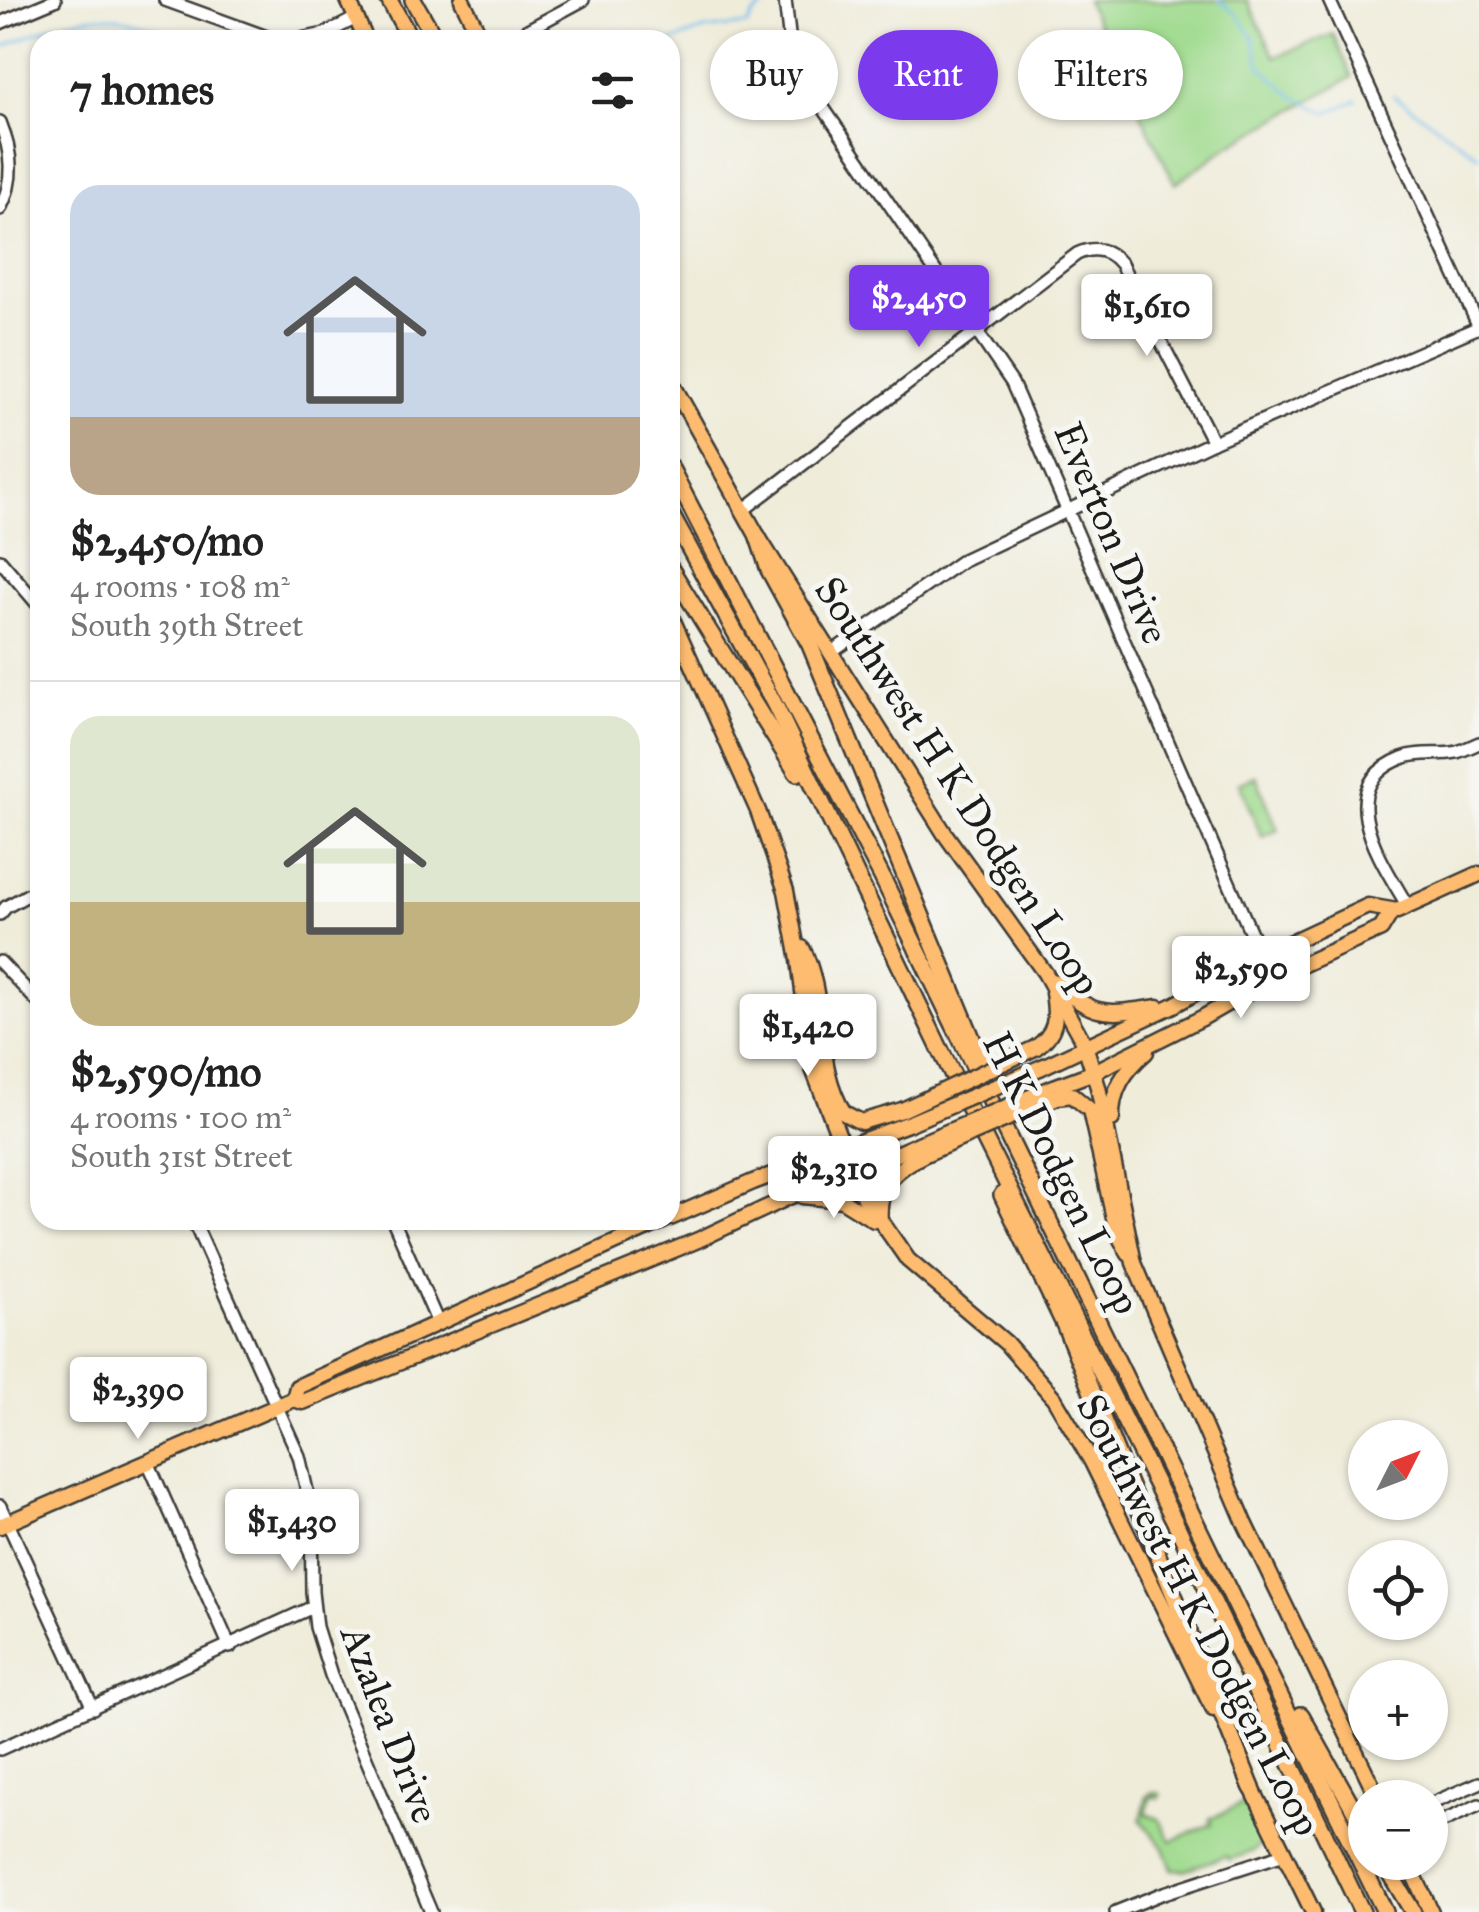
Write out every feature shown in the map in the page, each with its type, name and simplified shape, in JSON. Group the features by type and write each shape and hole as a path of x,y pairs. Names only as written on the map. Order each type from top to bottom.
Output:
{"highway":[{"path":"389,0 406,30"},
{"path":"414,0 430,30"},
{"name":"H K Dodgen Loop","path":"680,486 873,859 1385,1912"},
{"name":"H K Dodgen Loop","path":"680,531 775,705 1362,1912"},
{"path":"758,537 769,570 810,645 980,1058 1057,1221 1077,1279"},
{"path":"680,584 778,738 871,902"},
{"path":"940,1049 979,1147 1065,1326 1252,1788"},
{"path":"1228,1584 1348,1799"},
{"path":"1394,1880 1413,1912"}],"main road":[{"path":"348,0 361,30"},
{"path":"462,0 477,30"},
{"name":"Southwest H K Dodgen Loop","path":"680,398 758,537 945,834 1048,979 1084,1046 1113,1154 1134,1263 1246,1523 1369,1780"},
{"name":"Southwest H K Dodgen Loop","path":"680,636 758,811 786,890 813,1069 852,1174 908,1260 1006,1343 1054,1398 1092,1462 1312,1912"},
{"path":"1113,1154 1112,1103 1125,1074 1148,1051 1268,980 1381,929 1399,909 1479,874"},
{"path":"794,934 812,969 826,1064 839,1106 850,1119 861,1122 906,1117 1042,1067 1368,906 1399,909"},
{"path":"1048,979 1083,1006 1108,1014 1174,1005"},
{"path":"680,1213 753,1182 842,1151 1036,1048 1048,1039 1056,1024 1048,979"},
{"path":"4,1524 294,1399 304,1402 698,1240 791,1196 923,1148 1055,1092 1202,1018"},
{"path":"1055,1092 1072,1096 1090,1110 1117,1232 1134,1263"},
{"path":"791,1196 842,1200 881,1224 882,1190 890,1176 923,1148"},
{"path":"294,1399 297,1387 643,1230"},
{"path":"1416,1880 1431,1912"}],"street":[{"path":"0,22 54,0"},
{"path":"165,0 248,30"},
{"path":"527,30 583,0"},
{"name":"Everton Drive","path":"785,0 790,44 809,87 1012,383 1261,956"},
{"path":"832,652 964,560 1213,442 1479,327 1329,0"},
{"path":"333,30 356,18"},
{"path":"0,122 11,170 0,209"},
{"path":"742,510 1077,254 1096,249 1109,252 1121,264 1213,442"},
{"path":"0,560 30,595"},
{"path":"1399,909 1364,817 1365,800 1380,770 1402,758 1457,752 1479,743"},
{"path":"0,914 30,894"},
{"path":"0,962 30,994"},
{"name":"Azalea Drive","path":"198,1230 307,1481 314,1549 313,1607 332,1675 430,1912"},
{"path":"396,1230 438,1323"},
{"path":"148,1462 230,1646"},
{"path":"0,1506 4,1524 93,1708"},
{"path":"0,1749 313,1607"},
{"path":"1448,1796 1479,1783"},
{"path":"1448,1820 1479,1805"},
{"path":"1116,1912 1284,1854"}],"green space":[{"path":"1086,0 1247,0 1275,57 1333,34 1352,77 1227,147 1175,184 1144,120 1183,120 1183,30 1101,30"},
{"path":"1256,776 1278,830 1262,837 1239,783"},
{"path":"1161,1794 1159,1798 1151,1796 1146,1814 1159,1819 1171,1841 1212,1824 1210,1819 1248,1801 1264,1841 1254,1851 1228,1860 1226,1856 1184,1870 1172,1869 1164,1848 1141,1820 1147,1795"}],"waterway":[{"path":"1219,0 1237,15 1253,37 1260,66 1293,96 1328,113 1357,100"},
{"path":"680,38 704,30 747,25 768,4"},
{"path":"43,30 90,17 131,20 159,30"},
{"path":"0,48 30,36"},
{"path":"1393,95 1479,156"}]}
